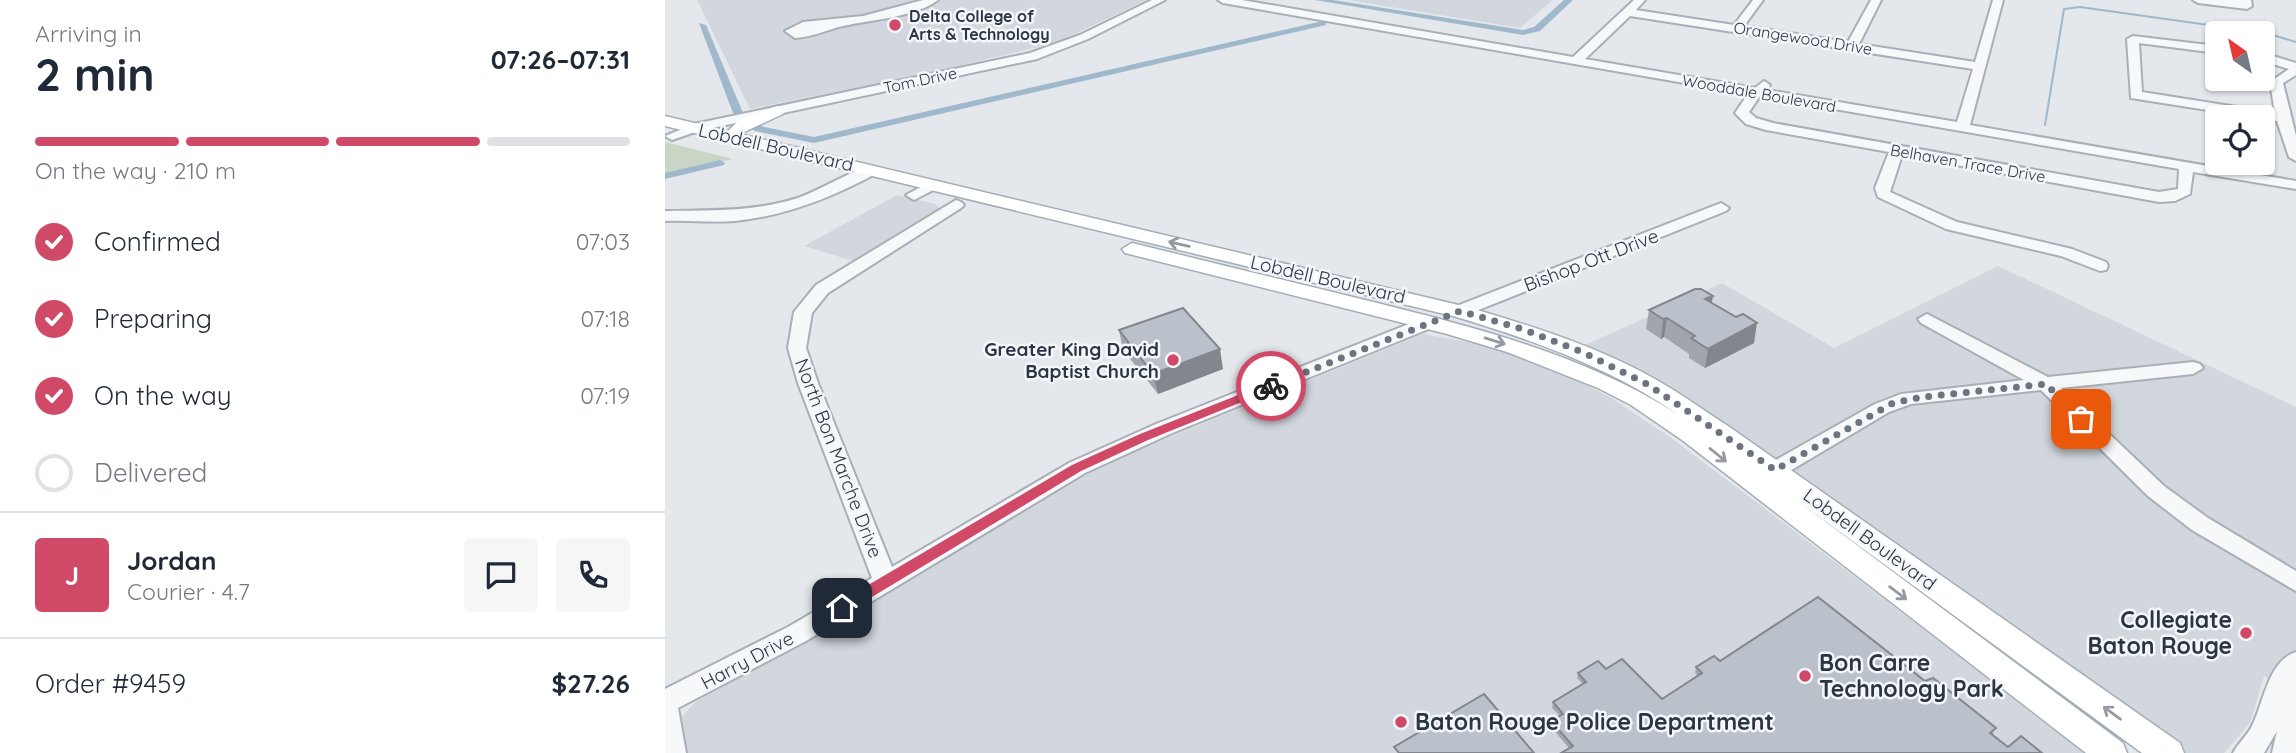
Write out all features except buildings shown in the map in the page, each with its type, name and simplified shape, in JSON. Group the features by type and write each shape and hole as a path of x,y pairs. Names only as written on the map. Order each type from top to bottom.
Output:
{"main road":[{"path":"736,137 736,130 740,125 777,111"},
{"name":"Lobdell Boulevard","path":"667,130 694,128 736,137 932,185 1205,258 1515,347 1606,383 1868,537 2168,753"},
{"name":"Lobdell Boulevard","path":"667,130 956,205 1460,311 1522,329 1582,352 1647,384 2111,753"},
{"path":"1430,322 1460,311"},
{"path":"2058,713 2087,722 2128,753"}],"street":[{"path":"836,24 891,13 933,0"},
{"name":"Tom Drive","path":"694,128 1033,56 1084,37 1160,0"},
{"name":"Wooddale Boulevard","path":"1223,0 1377,22 1755,90 2205,158"},
{"name":"Wooddale Boulevard","path":"1272,0 1377,22"},
{"path":"1580,57 1640,0"},
{"path":"1737,28 1758,0"},
{"path":"1852,46 1876,0"},
{"path":"1964,123 1998,0"},
{"path":"2198,0 2247,6 2246,0"},
{"name":"Orangewood Drive","path":"1628,12 1979,66"},
{"path":"2205,47 2133,38 2136,95 2283,118"},
{"path":"2275,61 2296,68"},
{"path":"2296,68 2276,82 2283,118 2296,157"},
{"name":"Belhaven Trace Drive","path":"1755,90 1743,108 1743,115 1758,124 2159,197 2175,196 2185,191 2186,166"},
{"name":"Wooddale Boulevard","path":"1964,123 2296,185"},
{"path":"1897,150 1882,188 1883,194 1959,229 2070,253 2100,266"},
{"path":"665,216 733,216 763,212 800,203 872,170"},
{"path":"2275,170 2296,173"},
{"path":"914,195 932,185"},
{"name":"North Bon Marche Drive","path":"886,582 808,383 797,348 803,312 822,289 956,205"},
{"name":"Bishop Ott Drive","path":"1460,311 1721,208"},
{"path":"1927,319 2046,384 2129,466 2177,507 2220,537 2296,582"},
{"name":"Harry Drive","path":"665,702 787,640 1045,485 1100,457 1430,322"},
{"path":"1764,477 1893,403 1916,397 2193,368"},
{"path":"2247,753 2262,735 2291,668"},
{"path":"2286,753 2291,738 2294,706 2291,668"},
{"path":"665,709 672,753"}],"shaded area":[{"path":"697,0 1146,0 1058,42 942,70 750,109"},
{"path":"1348,0 1553,0 1520,28"},
{"path":"897,195 935,204 940,208 853,261 804,246"},
{"path":"1998,266 2296,407 2296,696 2264,676 2250,723 2224,753 2178,753 1581,347 1722,283 1834,348"},
{"path":"1423,334 1489,346 1548,367 1610,397 1674,440 2088,753 684,753 680,719 695,702 836,625 1060,488 1128,454"}],"green space":[{"path":"665,142 733,159 665,174"}],"waterway":[{"path":"1319,0 1523,33 1537,29 1569,0"},
{"path":"2045,125 2064,9 2080,7 2266,33 2296,42"},
{"path":"755,128 814,140 1323,23"},
{"path":"702,25 738,113"},
{"path":"665,176 720,163"}],"way so far":[{"path":"1271,386 1460,311 1522,329 1582,352 1647,384 1775,470 1882,408 1908,398 2046,384 2081,419"}],"place":[{"name":"Delta College of Arts & Technology","path":"895,25"},
{"name":"Greater King David Baptist Church","path":"1173,360"},
{"name":"Collegiate Baton Rouge","path":"2246,633"},
{"name":"Bon Carre Technology Park","path":"1805,676"},
{"name":"Baton Rouge Police Department","path":"1401,722"}],"route":[{"path":"842,608 1077,468 1125,445 1271,386"}]}
